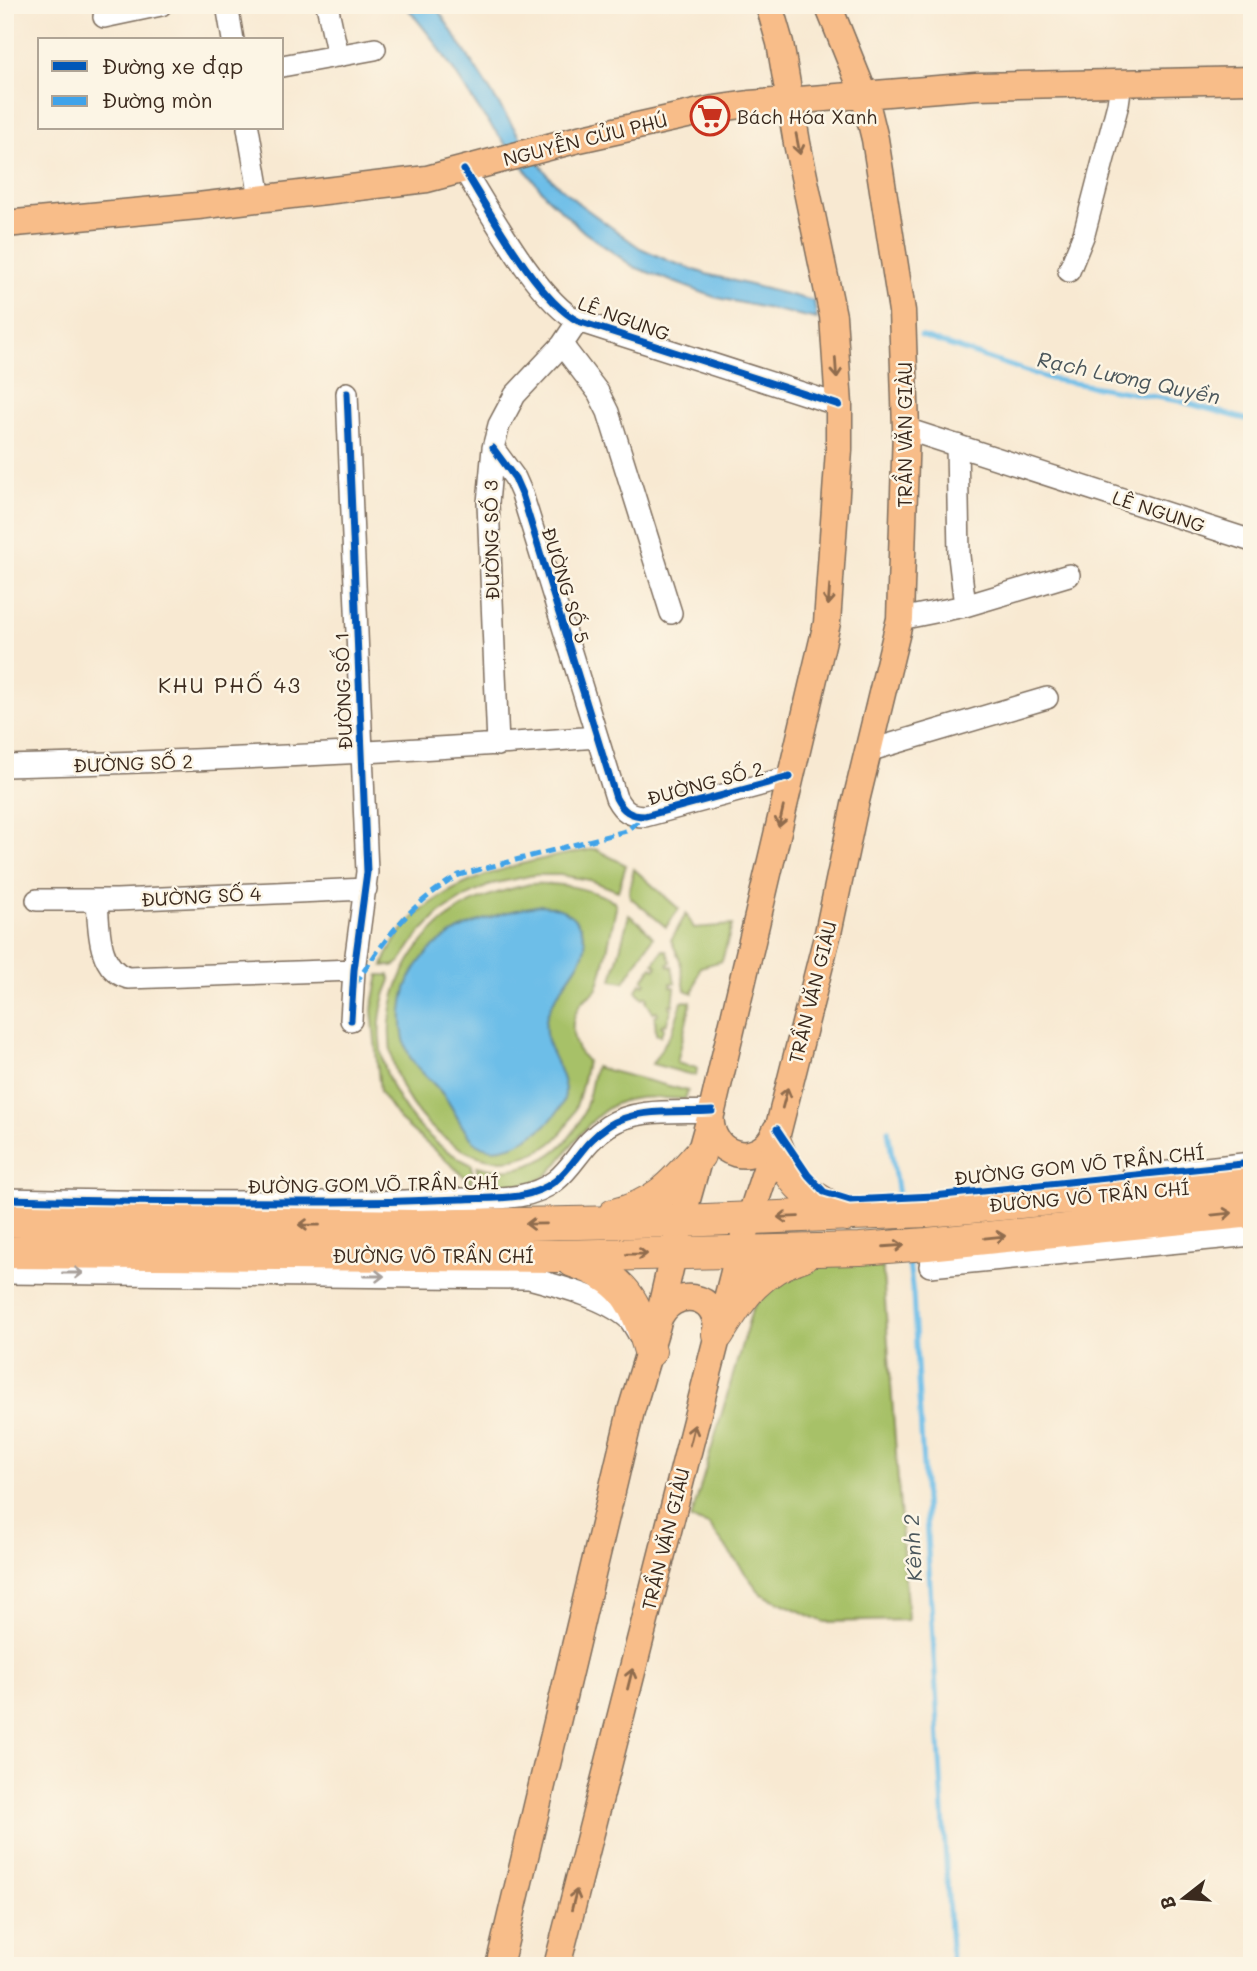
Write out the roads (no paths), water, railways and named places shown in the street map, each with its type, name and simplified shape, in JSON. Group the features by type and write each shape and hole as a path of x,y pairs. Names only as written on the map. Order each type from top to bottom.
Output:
{"highway":[{"path":"776,1135 791,1177 803,1190 823,1204 852,1215"},
{"path":"584,1223 650,1202 670,1188 699,1155"},
{"name":"ĐƯỜNG VÕ TRẦN CHÍ","path":"5,1220 406,1214 584,1223 681,1221 852,1215 927,1204 1252,1180"},
{"name":"ĐƯỜNG VÕ TRẦN CHÍ","path":"5,1252 558,1256 849,1249 929,1255 1252,1211"},
{"path":"717,1338 742,1294 782,1262 804,1255 849,1249"},
{"path":"558,1256 596,1269 620,1286 653,1338"}],"main road":[{"path":"499,1966 631,1410 653,1338 681,1221 712,1111 827,623 839,450 833,316 780,43 769,5"},
{"name":"TRẦN VĂN GIÀU","path":"557,1966 739,1252 776,1135 828,933 900,619 906,429 902,311 875,139 864,94 828,5"},
{"name":"NGUYỄN CỬU PHÚ","path":"5,224 427,179 541,148 714,109 790,100 976,86 1252,80"},
{"path":"712,1111 712,1133 718,1142 735,1154 757,1153 776,1135"},
{"path":"653,1338 666,1307 674,1301 694,1298 712,1308 718,1325 717,1338"}],"street":[{"path":"104,17 161,5"},
{"path":"227,5 233,38"},
{"path":"327,5 338,56"},
{"path":"284,66 375,49"},
{"path":"1069,271 1084,234 1121,83"},
{"path":"248,130 260,198"},
{"name":"LÊ NGUNG","path":"464,170 507,240 550,299 567,316 839,405"},
{"name":"ĐƯỜNG SỐ 3","path":"498,745 488,503 493,448 499,425 515,395 525,381 562,345 578,321"},
{"path":"562,345 598,392 608,412 671,613"},
{"name":"ĐƯỜNG SỐ 1","path":"347,393 367,872 351,1020"},
{"name":"LÊ NGUNG","path":"906,429 1252,541"},
{"path":"957,445 959,556 965,606"},
{"name":"ĐƯỜNG SỐ 5","path":"493,448 515,478 522,494 597,737"},
{"path":"900,619 965,606 1069,575"},
{"path":"868,751 1046,698"},
{"name":"ĐƯỜNG SỐ 2","path":"5,766 361,754 597,737 616,798 622,809 633,816 645,816 790,777"},
{"name":"ĐƯỜNG SỐ 4","path":"37,900 366,889"},
{"path":"97,900 105,957 109,967 117,975 128,978 354,978"},
{"name":"ĐƯỜNG GOM VÕ TRẦN CHÍ","path":"5,1199 406,1214 539,1192 554,1184 592,1140 608,1126 647,1113 712,1111"},
{"name":"ĐƯỜNG GOM VÕ TRẦN CHÍ","path":"776,1135 824,1192 850,1200 887,1198 927,1204 1252,1163"},
{"path":"929,1255 1252,1235"},
{"path":"5,1273 529,1278 559,1286 608,1306 653,1338"}],"water":[{"path":"405,5 435,5 518,134 550,178 578,203 640,248 669,261 706,274 814,301 817,319 714,297 634,267 584,232 546,196 482,114 435,42"},
{"path":"541,905 557,908 570,915 580,926 585,941 581,958 555,999 546,1020 547,1039 561,1072 565,1090 563,1101 546,1125 532,1135 503,1148 489,1148 472,1139 446,1098 410,1057 402,1023 407,986 417,965 432,948 450,935 494,916"}],"waterway":[{"name":"Rạch Lương Quyền","path":"921,336 1050,379 1179,401 1252,421"},
{"name":"Kênh 2","path":"888,1130 899,1202"},
{"name":"Kênh 2","path":"908,1256 913,1294 952,1966"}],"place":[{"name":"Bách Hóa Xanh","path":"710,116"}],"district":[{"name":"KHU PHỐ 43","path":"230,684"}]}
